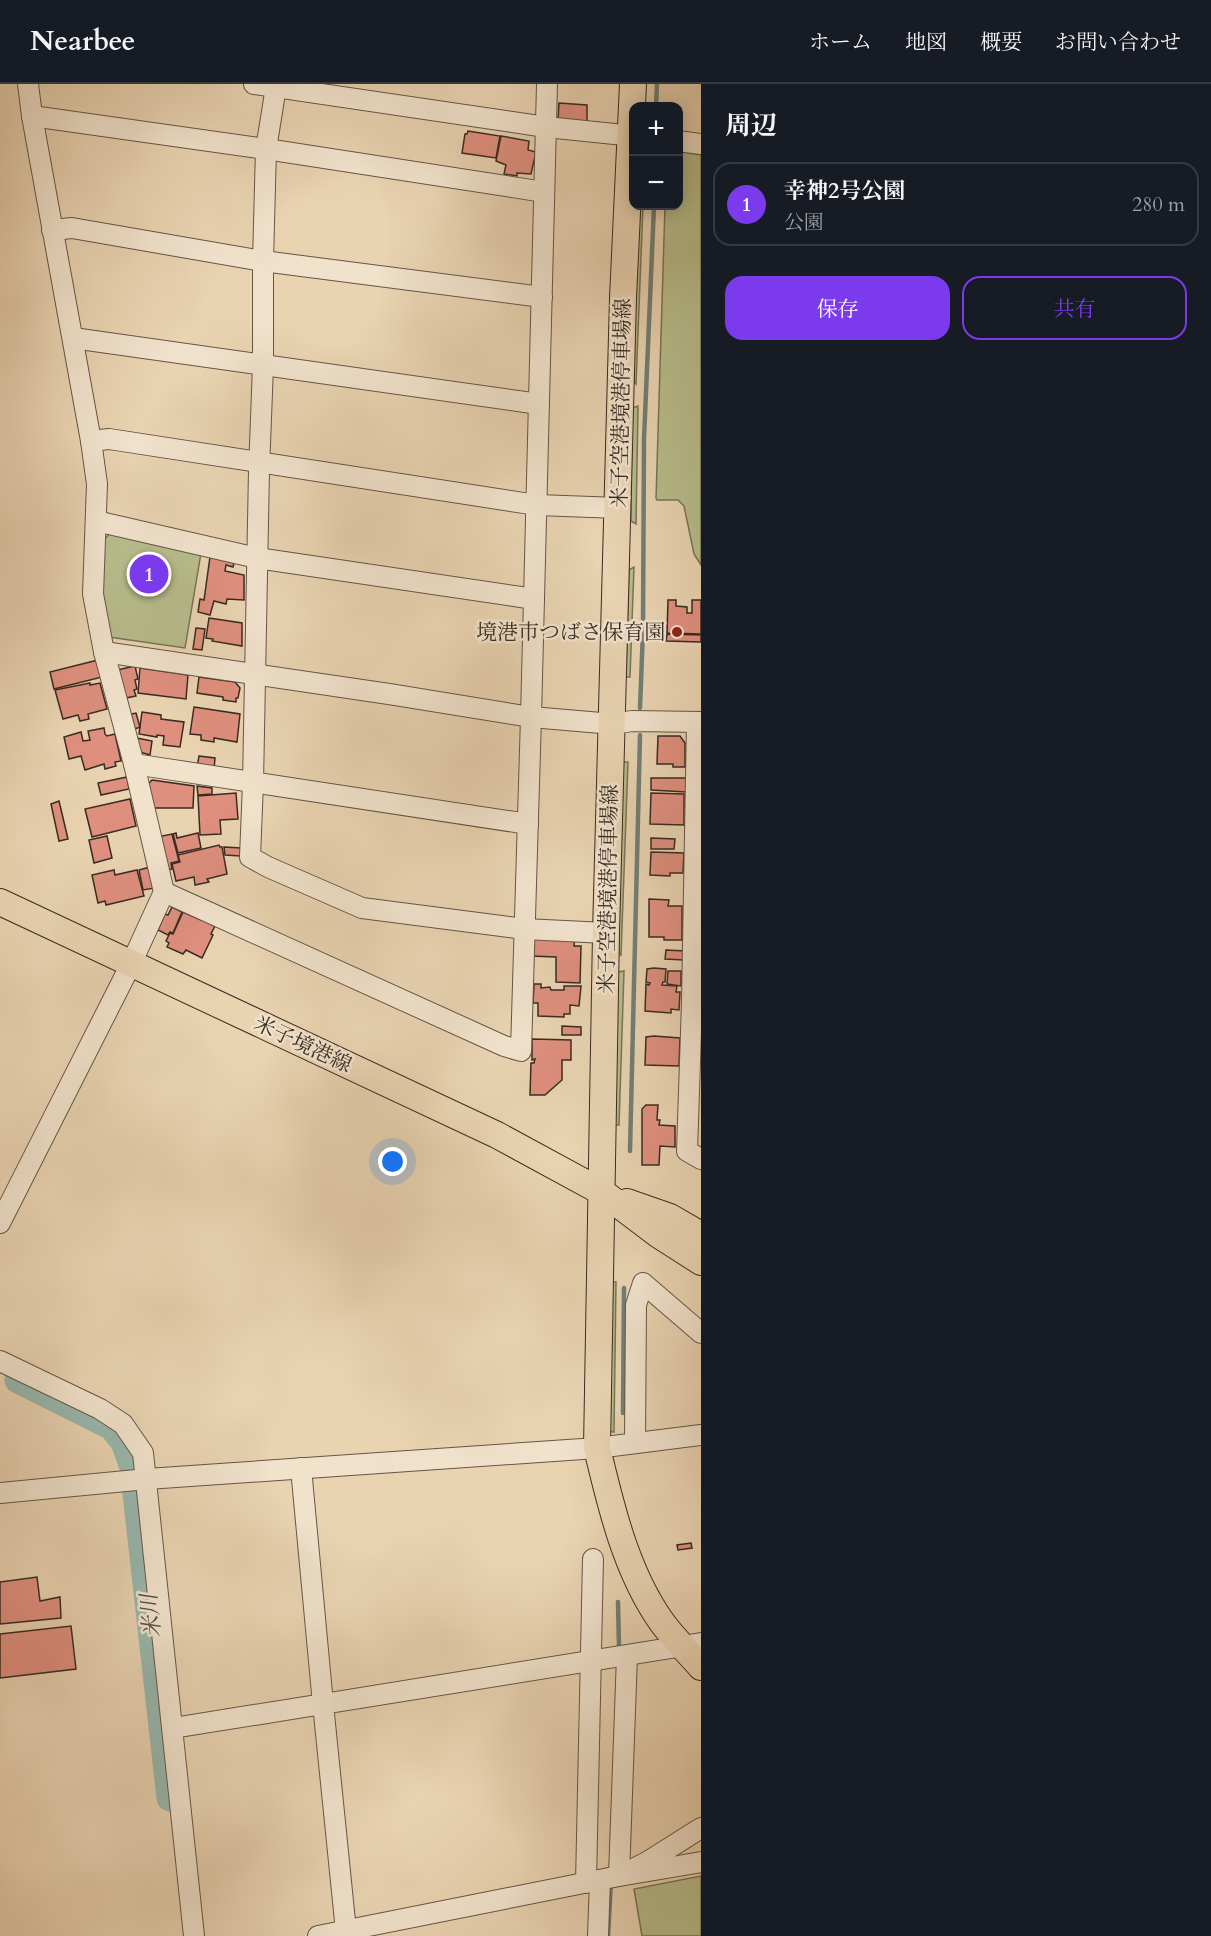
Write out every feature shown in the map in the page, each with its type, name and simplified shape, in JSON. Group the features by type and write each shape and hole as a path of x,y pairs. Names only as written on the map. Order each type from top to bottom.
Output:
{"main road":[{"name":"米子空港境港停車場線","path":"633,84 633,102"},
{"name":"米子空港境港停車場線","path":"632,156 623,298 606,933 597,1448 614,1517 638,1580 661,1621 692,1645 701,1667"},
{"name":"米子境港線","path":"0,902 496,1135 602,1192 670,1217 701,1235"},
{"name":"米子境港線","path":"602,1192 659,1235 701,1262"}],"street":[{"path":"0,1223 164,892 134,764 104,652 93,594 97,484 28,84"},
{"path":"254,84 546,128 629,135"},
{"path":"164,892 504,1047 521,1051 547,84"},
{"path":"276,87 266,149 263,366 250,857 362,908 524,929 606,933"},
{"path":"32,116 544,192"},
{"path":"683,142 701,144"},
{"path":"52,230 72,228 263,261 542,297"},
{"path":"73,338 539,404"},
{"path":"91,441 109,438 537,505 619,508"},
{"path":"96,520 257,558 534,599"},
{"path":"104,652 531,717 613,724 699,722 695,1098 687,1151 701,1159"},
{"path":"134,764 528,824"},
{"path":"635,1443 636,1305 643,1283 701,1332"},
{"path":"0,1361 100,1410 123,1424 143,1453 194,1936"},
{"path":"0,1493 147,1479 597,1448 701,1435"},
{"path":"301,1468 347,1933"},
{"path":"592,1559 590,1661 602,1880"},
{"path":"173,1728 692,1645"},
{"path":"598,1936 627,1656"},
{"path":"602,1880 647,1862 701,1830"},
{"path":"318,1936 347,1933 602,1880 701,1862"}],"green space":[{"path":"683,152 701,155 701,565 694,554 684,506 678,500 657,500 665,210 683,210"},
{"path":"638,210 643,210 636,384 631,378"},
{"path":"638,406 636,524 631,521 632,408"},
{"path":"111,532 201,553 185,648 109,637 98,595 103,541"},
{"path":"634,567 630,677 626,677 629,570"},
{"path":"623,762 628,762 621,956 617,948"},
{"path":"624,971 619,1125 613,1125 618,972"},
{"path":"611,1282 616,1282 614,1432 608,1431"},
{"path":"701,1876 701,1936 642,1936 634,1889"}],"building":[{"path":"559,103 587,105 587,122 558,121"},
{"path":"468,131 500,136 496,158 462,153 465,134"},
{"path":"501,136 529,141 528,150 536,152 531,174 517,173 517,176 504,174 506,165 496,161"},
{"path":"210,557 234,563 233,567 226,565 225,571 244,575 244,600 227,599 226,604 214,601 210,615 198,612 200,599 204,600"},
{"path":"668,600 676,600 676,606 687,607 687,613 692,613 692,600 701,600 701,634 667,633"},
{"path":"209,618 242,623 242,646 206,638"},
{"path":"196,628 205,629 202,650 193,649"},
{"path":"667,634 701,635 701,642 666,641"},
{"path":"98,660 102,677 54,689 50,672"},
{"path":"135,666 138,679 135,680 136,696 126,698 117,670"},
{"path":"140,668 188,675 186,699 138,693"},
{"path":"199,677 235,682 240,688 236,702 223,700 223,697 197,693"},
{"path":"90,683 90,685 100,683 107,709 88,714 89,719 80,721 78,715 63,719 55,690"},
{"path":"194,707 240,714 237,742 214,738 214,742 201,740 201,735 190,734"},
{"path":"142,712 161,715 161,719 184,722 180,747 163,745 164,736 139,734"},
{"path":"136,713 140,727 135,729 131,714"},
{"path":"104,728 107,736 115,734 121,761 115,762 116,766 105,769 104,764 85,770 81,756 69,759 64,737 81,732 83,741 90,740 88,731"},
{"path":"658,736 680,736 685,743 685,767 657,764"},
{"path":"137,738 152,741 150,755 140,752"},
{"path":"199,756 215,758 214,770 197,767"},
{"path":"127,777 129,789 101,795 98,783"},
{"path":"651,778 687,778 686,792 651,790"},
{"path":"152,780 194,786 193,808 154,808 149,786"},
{"path":"197,786 212,788 212,794 198,795"},
{"path":"236,793 238,819 220,820 221,834 200,835 198,796"},
{"path":"651,793 684,794 684,825 650,824"},
{"path":"130,799 136,826 92,837 85,809"},
{"path":"59,801 68,839 59,841 51,804"},
{"path":"176,833 177,838 198,833 201,848 178,853 173,834"},
{"path":"172,834 179,861 171,863 172,869 165,871 157,837"},
{"path":"107,836 112,858 94,863 89,840"},
{"path":"651,838 675,839 674,849 651,849"},
{"path":"219,845 222,847 227,874 195,885 194,877 176,881 172,864 180,862 178,855"},
{"path":"224,847 241,848 240,856 225,855"},
{"path":"651,852 684,853 683,873 670,873 670,876 650,875"},
{"path":"150,867 155,888 143,890 139,870"},
{"path":"114,870 115,875 137,870 144,896 106,905 105,901 98,903 92,875"},
{"path":"649,899 669,900 668,906 682,906 682,940 649,937"},
{"path":"172,907 182,912 173,933 170,932 168,935 158,930 165,914 168,915"},
{"path":"183,912 201,920 202,917 213,922 212,925 215,926 202,958 186,950 183,954 167,947 169,943 166,941 170,933 173,934"},
{"path":"532,934 575,935 574,946 581,946 580,983 556,982 556,957 531,956"},
{"path":"666,950 685,951 684,960 665,959"},
{"path":"647,969 666,969 665,982 662,985 677,986 676,992 680,992 679,1010 671,1009 671,1013 645,1011 646,984 650,983 646,982"},
{"path":"668,971 681,971 681,986 667,984"},
{"path":"534,984 541,984 541,988 550,987 551,990 564,990 564,986 581,986 579,1006 570,1005 570,1014 564,1014 564,1017 538,1016 538,1003 533,1003"},
{"path":"562,1026 581,1027 581,1035 562,1035"},
{"path":"646,1037 680,1038 679,1066 645,1065"},
{"path":"532,1039 571,1040 571,1060 562,1060 562,1080 545,1095 530,1095 531,1063 534,1063 535,1059 532,1060"},
{"path":"646,1105 658,1105 659,1125 675,1126 675,1147 660,1146 659,1165 642,1165 642,1109"},
{"path":"691,1543 692,1548 678,1550 677,1545"},
{"path":"37,1577 40,1601 60,1597 61,1618 0,1624 0,1582"},
{"path":"71,1626 76,1669 0,1678 0,1634"}],"waterway":[{"path":"656,102 657,84"},
{"path":"640,708 643,630 644,439 654,210"},
{"path":"630,1151 640,735"},
{"path":"623,1413 624,1288"},
{"name":"米川","path":"18,1380 112,1427 124,1442 133,1467 170,1798"},
{"path":"618,1602 619,1647"},
{"path":"608,1936 611,1882"}],"place":[{"name":"幸神2号公園","path":"149,574"},
{"name":"境港市つばさ保育園","path":"677,632"}]}
